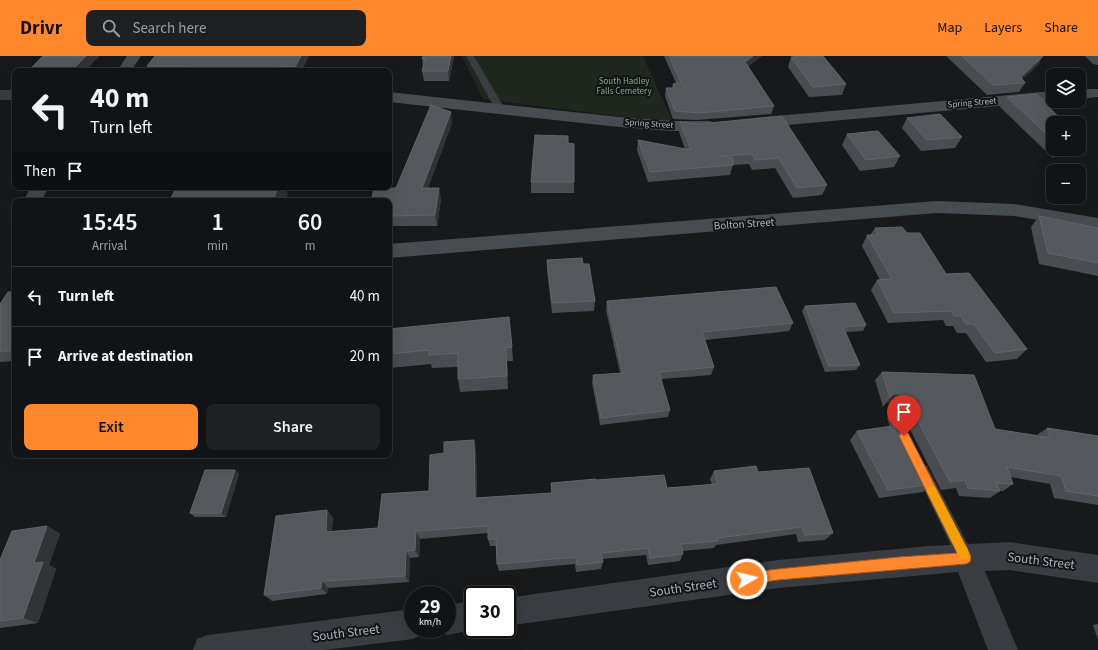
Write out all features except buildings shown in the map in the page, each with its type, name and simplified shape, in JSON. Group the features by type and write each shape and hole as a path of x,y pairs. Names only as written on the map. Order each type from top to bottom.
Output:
{"street":[{"path":"126,68 134,56"},
{"path":"1092,56 1098,61"},
{"path":"1086,94 1098,93"},
{"path":"0,95 12,95"},
{"name":"Spring Street","path":"392,97 564,117 697,127 1046,97"},
{"name":"Bolton Street","path":"392,251 937,207 1014,210 1098,224"},
{"name":"South Street","path":"516,611 778,574 929,560 1010,556 1098,569"},
{"path":"966,558 1003,650"},
{"name":"South Street","path":"208,650 326,643 404,626"}],"lane":[{"path":"470,56 500,109"},
{"path":"916,459 966,558"}],"green space":[{"name":"South Hadley Falls Cemetery","path":"462,56 643,56 673,123 483,99"}],"slow traffic":[{"path":"932,490 964,554"}],"route":[{"path":"747,579 778,574 966,558 904,436"}]}
